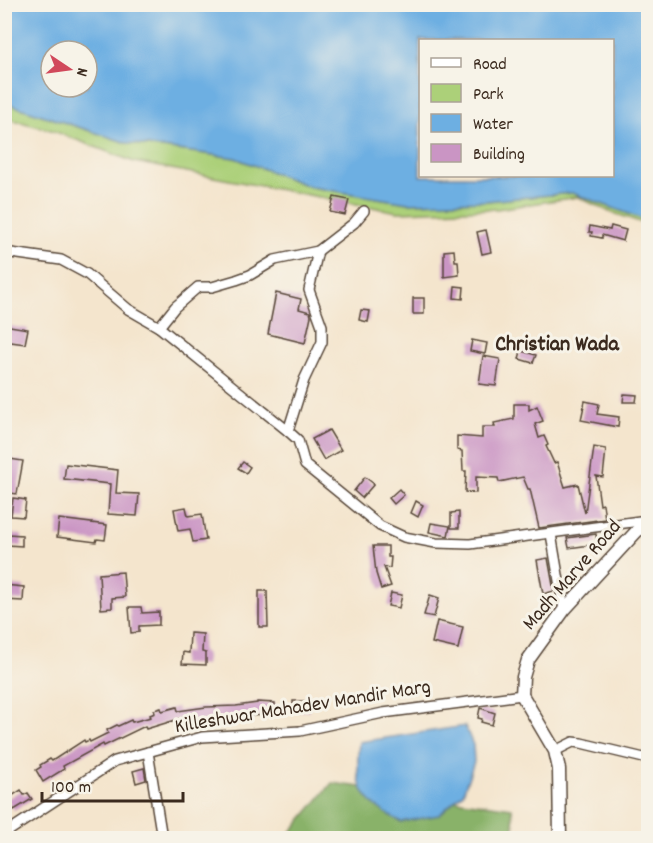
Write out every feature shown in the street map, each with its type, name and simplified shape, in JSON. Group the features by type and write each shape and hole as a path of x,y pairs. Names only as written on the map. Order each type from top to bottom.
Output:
{"street":[{"path":"159,327 175,307 198,287 212,287 236,280 250,275 275,260 318,250 354,223 364,211"},
{"path":"288,431 304,380 322,342 322,327 309,290 318,250"},
{"path":"4,252 61,260 87,274 128,309 159,327 288,431 297,440 305,465 380,526 405,537 436,543 470,544 648,519"},
{"name":"Madh Marve Road","path":"522,695 523,677 528,660 564,610 648,519"},
{"path":"551,534 564,610"},
{"path":"522,695 555,751 560,769 560,838"},
{"name":"Killeshwar Mahadev Mandir Marg","path":"4,834 115,761 202,737 300,731 383,713 522,695"},
{"path":"555,751 573,742 648,759"},
{"path":"148,752 162,838"}],"green space":[{"path":"5,103 127,143 235,158 311,187 408,203 486,201 572,193 648,221 648,225 608,211 578,197 497,209 398,212 134,162 51,130 5,118"},
{"path":"332,783 512,808 515,838 286,838"}],"water":[{"path":"5,4 648,5 648,221 572,193 486,201 408,203 311,187 235,158 127,143 5,103"},
{"path":"465,726 473,745 474,762 463,793 439,815 401,822 368,799 359,781 359,742"}],"building":[{"path":"334,197 349,200 345,215 330,212"},
{"path":"590,226 610,230 611,226 626,230 623,241 602,235 602,238 591,236"},
{"path":"486,230 491,252 482,254 477,232"},
{"path":"454,250 459,275 444,277 444,251"},
{"path":"455,286 464,287 463,299 454,298"},
{"path":"276,293 301,299 299,309 310,312 305,343 268,334"},
{"path":"413,298 424,298 424,314 413,314"},
{"path":"361,310 370,311 368,322 359,320"},
{"path":"4,325 28,329 25,344 4,341"},
{"path":"472,340 487,343 485,354 470,351"},
{"path":"521,351 536,355 533,363 519,359"},
{"path":"483,356 500,359 496,386 479,384"},
{"path":"624,394 637,395 636,402 623,402"},
{"path":"585,401 599,404 597,414 619,417 618,427 581,420"},
{"path":"514,404 529,404 529,410 537,406 543,421 535,424 539,438 544,436 554,463 557,462 565,487 578,484 585,513 594,447 606,449 603,477 596,476 600,505 603,504 605,519 539,528 530,489 523,477 499,482 498,478 476,477 476,493 465,492 466,471 463,471 462,451 457,450 457,436 482,438 482,427 495,427 494,423 514,419"},
{"path":"329,430 341,450 324,460 312,439"},
{"path":"10,459 23,461 17,494 4,492 4,480 6,480"},
{"path":"243,462 250,467 246,473 238,468"},
{"path":"66,464 118,470 116,493 139,494 137,516 108,514 110,484 64,479"},
{"path":"365,477 374,484 362,498 354,491"},
{"path":"399,489 404,495 394,504 389,498"},
{"path":"13,498 26,500 24,517 11,516"},
{"path":"416,501 423,505 418,517 411,513"},
{"path":"186,507 188,516 202,514 206,540 193,542 190,529 178,531 174,509"},
{"path":"459,512 459,528 451,528 451,513"},
{"path":"59,519 107,525 105,540 97,539 96,542 57,537"},
{"path":"431,523 450,526 448,536 429,532"},
{"path":"8,534 22,535 22,546 7,545"},
{"path":"596,534 597,544 569,548 567,538"},
{"path":"373,546 388,546 388,557 391,557 390,568 384,567 391,586 381,589 376,573"},
{"path":"548,558 554,591 543,594 537,560"},
{"path":"123,572 125,597 112,598 112,608 101,609 99,574"},
{"path":"4,585 24,587 23,601 4,600"},
{"path":"259,591 267,591 268,627 259,627"},
{"path":"391,593 402,595 399,608 388,606"},
{"path":"430,595 439,598 434,617 424,615"},
{"path":"129,607 141,607 142,613 159,612 159,625 139,626 139,632 131,633"},
{"path":"437,621 463,627 458,649 432,643"},
{"path":"190,633 203,634 202,652 206,653 206,665 182,664 183,652 189,653"},
{"path":"293,701 309,701 309,711 293,711"},
{"path":"257,702 275,703 275,715 241,716 191,722 189,716 146,729 145,726 104,746 103,744 63,766 64,769 43,782 36,770 41,767 40,765 50,759 52,761 84,740 90,742 108,733 107,730 117,725 151,717 150,715 155,713 154,710 161,708 162,711 177,707 178,711"},
{"path":"480,708 495,713 492,725 481,722 482,719 478,718"},
{"path":"144,768 146,780 136,783 133,771"},
{"path":"21,790 24,795 28,793 32,799 14,810 7,799"}],"district":[{"name":"Christian Wada","path":"557,345"}]}
